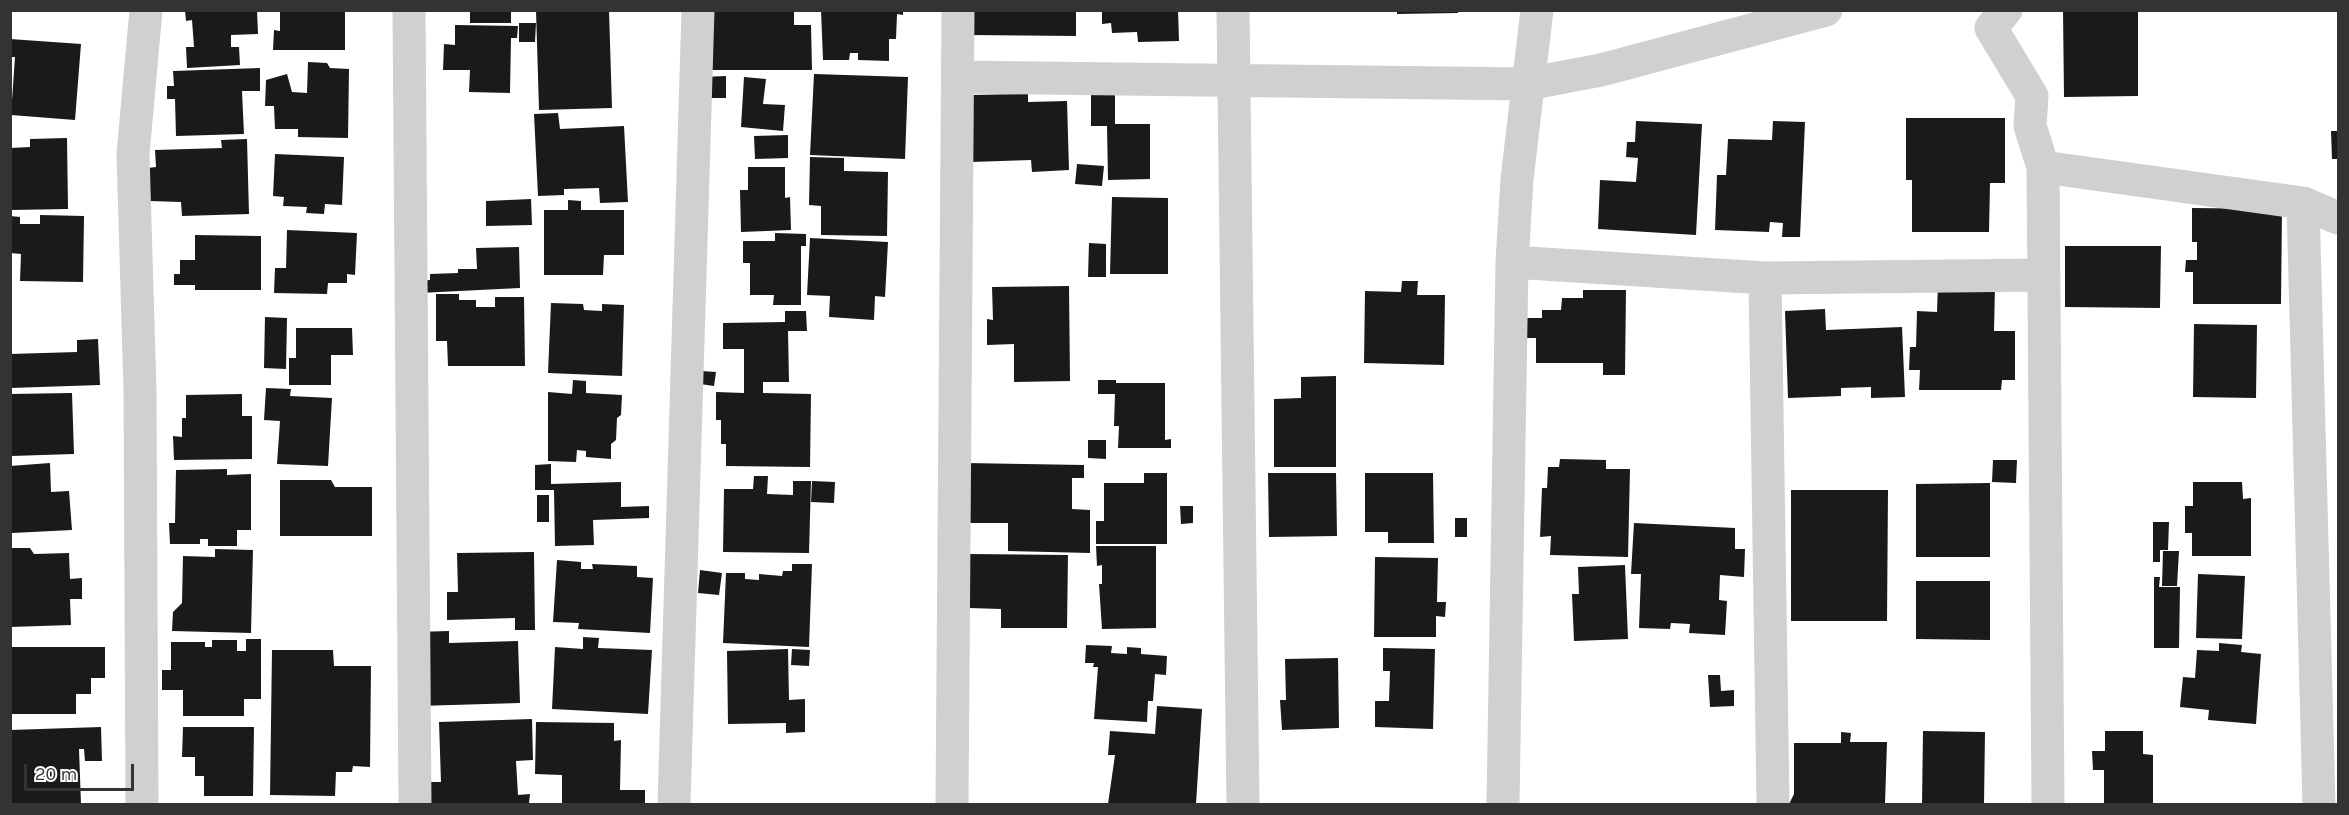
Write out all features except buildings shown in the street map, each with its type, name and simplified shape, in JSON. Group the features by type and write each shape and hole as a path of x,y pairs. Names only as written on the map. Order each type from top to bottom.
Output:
{"street":[{"path":"142,804 140,391 133,154 146,10"},
{"path":"409,10 415,804"},
{"path":"674,804 698,10"},
{"path":"952,804 958,10"},
{"path":"1233,10 1243,804"},
{"path":"1503,804 1512,262 1527,84 1537,10"},
{"path":"958,77 1527,84 1601,70 1826,10"},
{"path":"2006,10 1991,28 2032,96 2030,126 2043,167 2048,804"},
{"path":"2043,167 2303,203 2338,218"},
{"path":"2303,203 2319,804"},
{"path":"1512,262 1765,278 2043,275"},
{"path":"1765,278 1773,804"}]}
